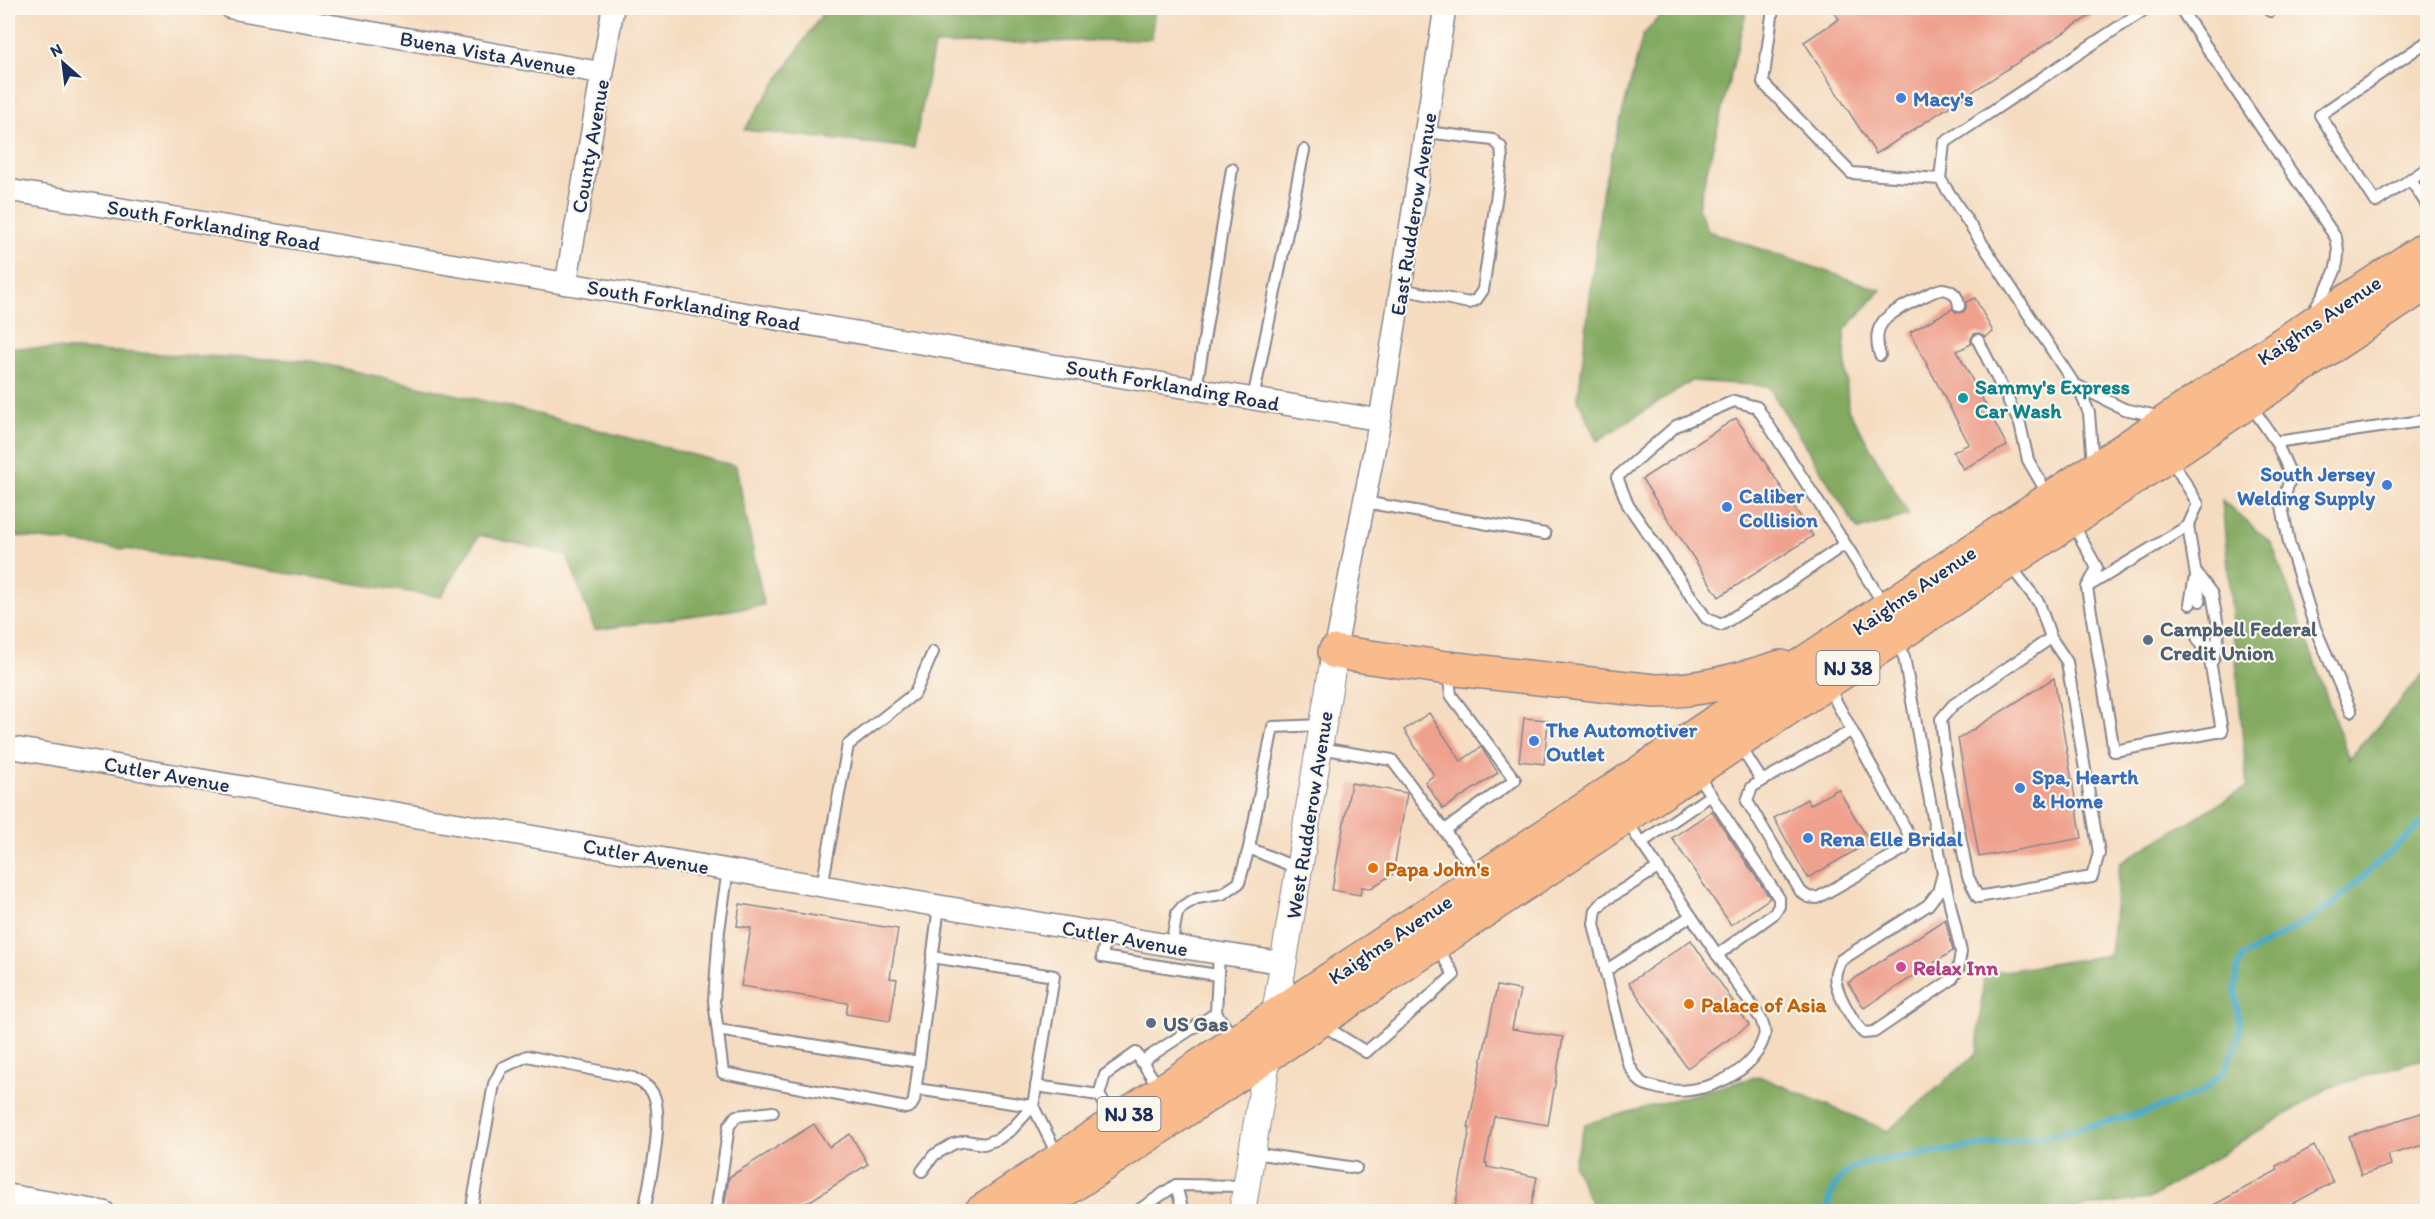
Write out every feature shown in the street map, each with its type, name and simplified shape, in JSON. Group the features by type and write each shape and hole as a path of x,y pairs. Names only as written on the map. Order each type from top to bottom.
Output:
{"highway":[{"name":"Kaighns Avenue","path":"1890,623 2007,562 2060,509 2094,470 2427,247"},
{"name":"Kaighns Avenue","path":"981,1212 1060,1159 1108,1109 1161,1092 1481,879 1820,670 2060,509 2168,455 2427,282"},
{"path":"1335,652 1447,668 1676,691 1820,670"},
{"name":"Kaighns Avenue","path":"1032,1212 1435,943 1632,830 1702,782 1737,741 1820,670"}],"street":[{"name":"Buena Vista Avenue","path":"231,8 603,73"},
{"name":"County Avenue","path":"566,284 613,8"},
{"name":"East Rudderow Avenue","path":"1380,420 1445,8"},
{"name":"South Forklanding Road","path":"8,190 1380,420"},
{"name":"West Rudderow Avenue","path":"1242,1212 1335,652 1380,420"},
{"name":"Cutler Avenue","path":"8,747 1106,935 1284,963"},
{"path":"8,1195 104,1212"}],"lane":[{"path":"1773,8 1763,82 1843,165 1851,173 1940,179"},
{"path":"2094,470 2089,413 2076,385 1940,179 1944,143 2147,8"},
{"path":"2180,8 2336,238 2339,249 2338,266 2303,331"},
{"path":"2427,41 2320,115 2376,202 2427,168"},
{"path":"1401,289 1469,303 1476,300 1483,290 1502,159 1501,147 1492,140 1426,132"},
{"path":"1253,399 1304,150"},
{"path":"1196,389 1232,169"},
{"path":"2410,179 2427,206"},
{"path":"1880,355 1877,346 1879,328 1892,312 1942,289 1956,296 1959,306"},
{"path":"1978,340 2020,424 2028,460 2097,568 2087,588 2114,751 2222,731 2211,666 2201,637"},
{"path":"2076,385 2124,409 2169,420"},
{"path":"1845,544 1781,588 1721,625 1706,618 1628,505 1617,477 1676,426 1734,401 1757,407 1845,544 1890,623 1904,657 1943,873 1961,952 1958,970 1951,980 1874,1032 1864,1033 1856,1027 1835,982 1836,969 1840,960 1928,905 1938,892 1943,873"},
{"path":"2248,401 2276,442 2291,475 2282,506 2289,543 2315,628 2351,711"},
{"path":"2276,442 2427,420"},
{"path":"2087,588 2188,526 2198,504 2168,455"},
{"path":"1364,502 1545,534"},
{"path":"2188,526 2196,572 2195,602"},
{"path":"2007,562 2039,603 2051,638 2067,662 2098,853 2092,877 1978,897 1968,877 1946,764 1941,719 1953,705 2051,638"},
{"path":"2196,572 2212,594 2219,632 2211,666"},
{"path":"822,886 848,745 915,693 933,652"},
{"path":"1445,830 1515,780 1451,695 1447,668"},
{"path":"1820,670 1908,833 1908,841 1904,849 1817,898 1808,897 1801,892 1747,801 1752,787 1851,731"},
{"path":"1171,946 1177,914 1183,906 1197,898 1222,894 1239,883 1249,848 1273,727 1321,736 1392,760 1481,879"},
{"path":"1737,741 1762,781"},
{"path":"1702,782 1779,898 1779,906 1775,912 1717,955"},
{"path":"1632,830 1691,916 1717,955 1761,1019 1765,1035 1756,1055 1741,1069 1717,1083 1690,1090 1662,1090 1641,1082 1628,1063 1594,924 1596,910 1604,901 1658,868"},
{"path":"1249,848 1300,869"},
{"path":"728,870 719,930 714,1001 723,1073 906,1108 914,1101 916,1089 939,906"},
{"path":"1605,971 1691,916"},
{"path":"1106,935 1102,957 1218,975"},
{"path":"1317,1021 1366,1052 1454,975 1435,943"},
{"path":"1219,953 1216,1012 1236,1042"},
{"path":"922,1171 934,1155 953,1144 966,1141 984,1144 998,1139 1012,1129 1033,1106 1054,976 933,957"},
{"path":"1141,1062 1216,1012"},
{"path":"718,1030 919,1062"},
{"path":"1036,1086 1108,1109 1106,1075 1136,1053 1161,1092"},
{"path":"471,1212 494,1084 502,1068 527,1056 633,1078 649,1087 654,1094 659,1112 645,1212"},
{"path":"916,1089 1033,1106"},
{"path":"1033,1106 1060,1159"},
{"path":"716,1212 729,1126 736,1116 773,1112"},
{"path":"1252,1153 1356,1168"},
{"path":"1176,1185 1183,1212"},
{"path":"1136,1212 1176,1185 1246,1186"}],"green space":[{"path":"826,8 1155,8 1151,39 934,45 914,148 744,130"},
{"path":"1667,8 1747,8 1698,207 1708,231 1881,290 1844,331 1848,409 1909,515 1858,530 1768,386 1691,381 1597,441 1578,399 1603,187 1643,35"},
{"path":"8,347 311,361 514,408 736,466 764,605 595,630 567,555 479,535 441,597 150,552 8,535"},
{"path":"2222,500 2272,544 2349,759 2427,670 2427,1057 2328,1088 2149,1199 2045,1212 1595,1211 1573,1165 1585,1124 1759,1076 1888,1131 1977,1053 1984,974 2110,955 2120,863 2247,787"}],"building":[{"name":"Macy's","path":"1831,8 2102,8 1876,154 1804,42 1839,19"},
{"name":"Sammy's Express Car Wash","path":"1975,298 1993,332 1985,337 1979,333 1974,334 1971,344 1957,351 2007,446 1963,469 1953,452 1969,444 1910,332 1952,309 1957,313 1963,312 1966,302"},
{"name":"Caliber Collision","path":"1736,418 1813,536 1719,597 1642,479"},
{"name":"Spa, Hearth & Home","path":"2054,678 2082,838 1979,857 1958,739"},
{"path":"1429,713 1461,761 1481,747 1498,773 1443,809 1425,782 1434,775 1404,730"},
{"name":"The Automotiver Outlet","path":"1524,718 1548,720 1544,764 1519,761"},
{"path":"1351,783 1407,793 1393,874 1371,888 1362,887 1360,895 1332,890"},
{"path":"1838,789 1870,842 1808,878 1774,818 1807,799 1810,805"},
{"path":"1712,811 1770,898 1731,925 1672,838"},
{"path":"740,904 898,929 890,978 897,979 890,1021 846,1014 848,1003 741,986 751,928 737,926"},
{"name":"Relax Inn","path":"1945,919 1953,951 1864,1008 1848,983"},
{"name":"Palace of Asia","path":"1691,940 1749,1025 1687,1068 1629,983"},
{"path":"1497,986 1520,990 1512,1029 1563,1037 1548,1125 1494,1116 1485,1163 1487,1167 1537,1177 1530,1212 1454,1212 1470,1128 1468,1128"},
{"path":"2427,1111 2427,1144 2388,1155 2391,1165 2361,1175 2349,1136"},
{"path":"814,1124 829,1147 850,1134 868,1164 793,1212 726,1212 724,1208 729,1177"},
{"path":"2314,1146 2333,1182 2278,1212 2201,1212 2278,1170 2276,1166"}],"waterway":[{"path":"1827,1212 1830,1196 1842,1176 1863,1163 2051,1135 2147,1112 2202,1092 2224,1071 2238,1040 2240,1027 2235,989 2237,970 2243,956 2309,920 2335,902 2428,818"}],"place":[{"name":"Macy's","path":"1901,98"},
{"name":"Sammy's Express Car Wash","path":"1963,398"},
{"name":"South Jersey Welding Supply","path":"2387,485"},
{"name":"Caliber Collision","path":"1727,507"},
{"name":"Campbell Federal Credit Union","path":"2148,640"},
{"name":"The Automotiver Outlet","path":"1534,741"},
{"name":"Spa, Hearth & Home","path":"2020,788"},
{"name":"Rena Elle Bridal","path":"1808,838"},
{"name":"Papa John's","path":"1373,868"},
{"name":"Relax Inn","path":"1901,967"},
{"name":"Palace of Asia","path":"1689,1004"},
{"name":"US Gas","path":"1151,1023"}]}
